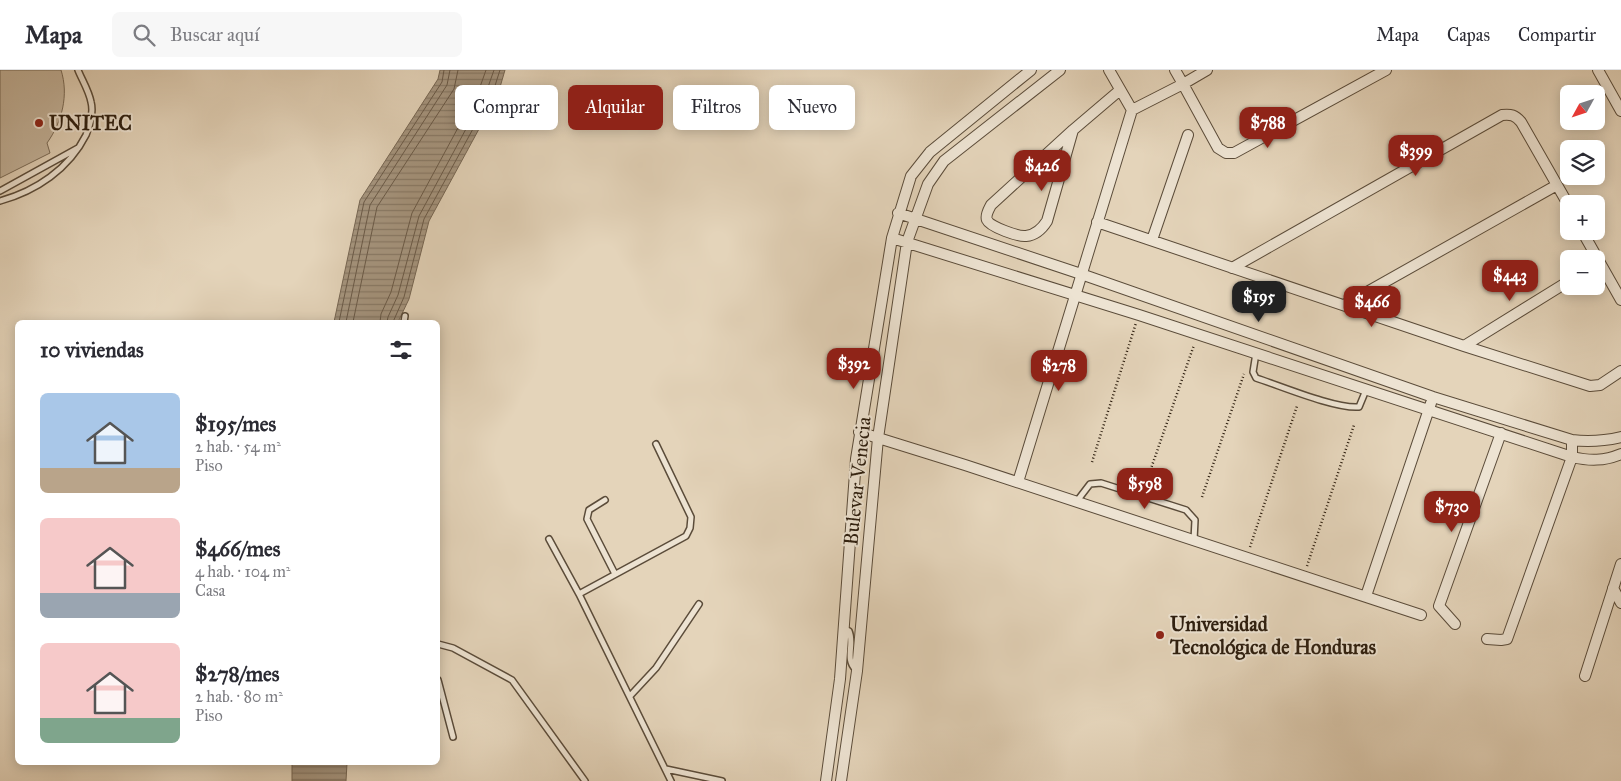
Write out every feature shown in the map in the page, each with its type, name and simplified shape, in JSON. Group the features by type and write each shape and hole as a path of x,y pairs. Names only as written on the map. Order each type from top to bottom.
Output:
{"street":[{"name":"Bulevar Venecia","path":"826,781 845,629 856,459 892,238 898,213 911,176 930,152 1030,70"},
{"name":"Bulevar Venecia","path":"841,781 857,671 878,438 907,242 914,219 934,172 944,161 1060,70"},
{"path":"1109,70 1132,110"},
{"path":"1175,70 1218,148 1226,153 1234,153 1386,70"},
{"path":"1018,482 1132,110 1207,70"},
{"path":"1598,70 1621,111"},
{"path":"1073,130 1047,221 1042,229 1024,236 992,226 987,220 987,213 991,205 1073,130 1120,90"},
{"path":"1232,268 1502,114 1515,116 1521,122 1563,195"},
{"path":"1152,240 1188,135"},
{"path":"1344,305 1557,184"},
{"path":"898,213 1081,274 1433,397 1572,440 1588,442 1621,437"},
{"path":"1097,222 1464,346 1590,386 1600,385 1621,371"},
{"path":"892,238 1198,334 1572,457 1589,461 1605,460 1621,454"},
{"path":"1605,274 1621,300"},
{"path":"1464,346 1560,287"},
{"path":"1366,596 1433,397"},
{"path":"860,432 1421,615"},
{"path":"1455,624 1440,606 1501,433"},
{"path":"1487,639 1507,639 1572,457 1572,440"},
{"path":"1585,676 1621,564"},
{"path":"1613,588 1621,603"}],"lane":[{"path":"0,201 51,177 65,166 80,146 91,124 92,103 78,70"},
{"path":"0,192 80,146"},
{"path":"404,320 405,316"},
{"path":"1256,353 1252,372 1256,378 1322,400 1349,408 1359,407 1366,389"},
{"path":"579,594 686,536 690,528 691,517 656,444"},
{"path":"1077,502 1090,484 1101,483 1131,492 1186,510 1195,520 1194,540"},
{"path":"605,500 589,510 587,519 615,574"},
{"path":"549,539 579,594 671,781"},
{"path":"630,696 656,668 699,604"},
{"path":"845,629 849,631 852,637 850,659 851,665 857,671"},
{"path":"440,645 453,648 512,680 585,781"},
{"path":"440,688 453,737"},
{"path":"666,769 722,781"}],"path":[{"path":"1092,462 1139,315"},
{"path":"1147,480 1198,334"},
{"path":"1202,497 1246,370"},
{"path":"1247,557 1297,406"},
{"path":"1304,576 1354,426"}],"shaded area":[{"name":"UNITEC","path":"0,70 61,70 64,99 57,126 47,143 50,153 0,178"}],"water":[{"path":"440,70 505,70 501,85 455,85 455,130 478,130 429,221 409,299 399,320 334,320 360,200 438,79"},
{"path":"292,765 347,765 346,781 292,781"}],"place":[{"name":"UNITEC","path":"39,123"},
{"name":"Universidad Tecnológica de Honduras","path":"1160,635"}]}
